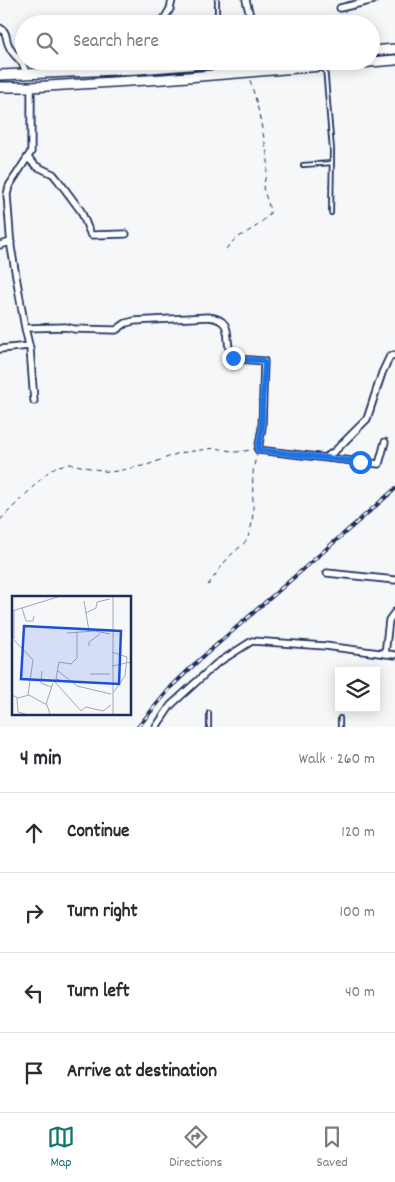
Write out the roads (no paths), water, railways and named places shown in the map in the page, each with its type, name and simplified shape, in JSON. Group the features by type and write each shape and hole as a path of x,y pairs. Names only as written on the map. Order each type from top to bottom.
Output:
{"highway":[{"path":"380,50 395,49"},
{"path":"380,61 395,60"},
{"path":"0,75 80,70"},
{"path":"183,70 184,77"},
{"path":"0,87 274,70"}],"street":[{"path":"166,15 172,0"},
{"path":"246,0 250,15"},
{"path":"340,8 374,0"},
{"path":"0,28 5,33 10,49 15,54"},
{"path":"25,70 26,74"},
{"path":"31,86 31,148 28,158 8,189 11,242 33,373 34,401"},
{"path":"28,158 36,166 53,174 58,180 81,211 92,235 126,234"},
{"path":"0,245 11,242"},
{"path":"25,328 66,327 114,330 134,321 208,317 218,319 226,327 230,353 233,358 264,361 262,428 258,449 379,464 385,442"},
{"path":"0,349 29,346"},
{"path":"326,457 335,451 367,420 382,373 390,356 395,355"},
{"path":"327,573 395,580"},
{"path":"385,654 389,620 395,612"},
{"path":"156,727 164,713 216,664 252,641 325,646 395,655"}],"lane":[{"path":"217,0 217,15"},
{"path":"325,70 332,163 332,213"},
{"path":"302,165 332,163"},
{"path":"209,713 209,727"},
{"path":"340,718 340,727"}],"railway":[{"path":"138,727 172,686 197,662 395,489"}]}
